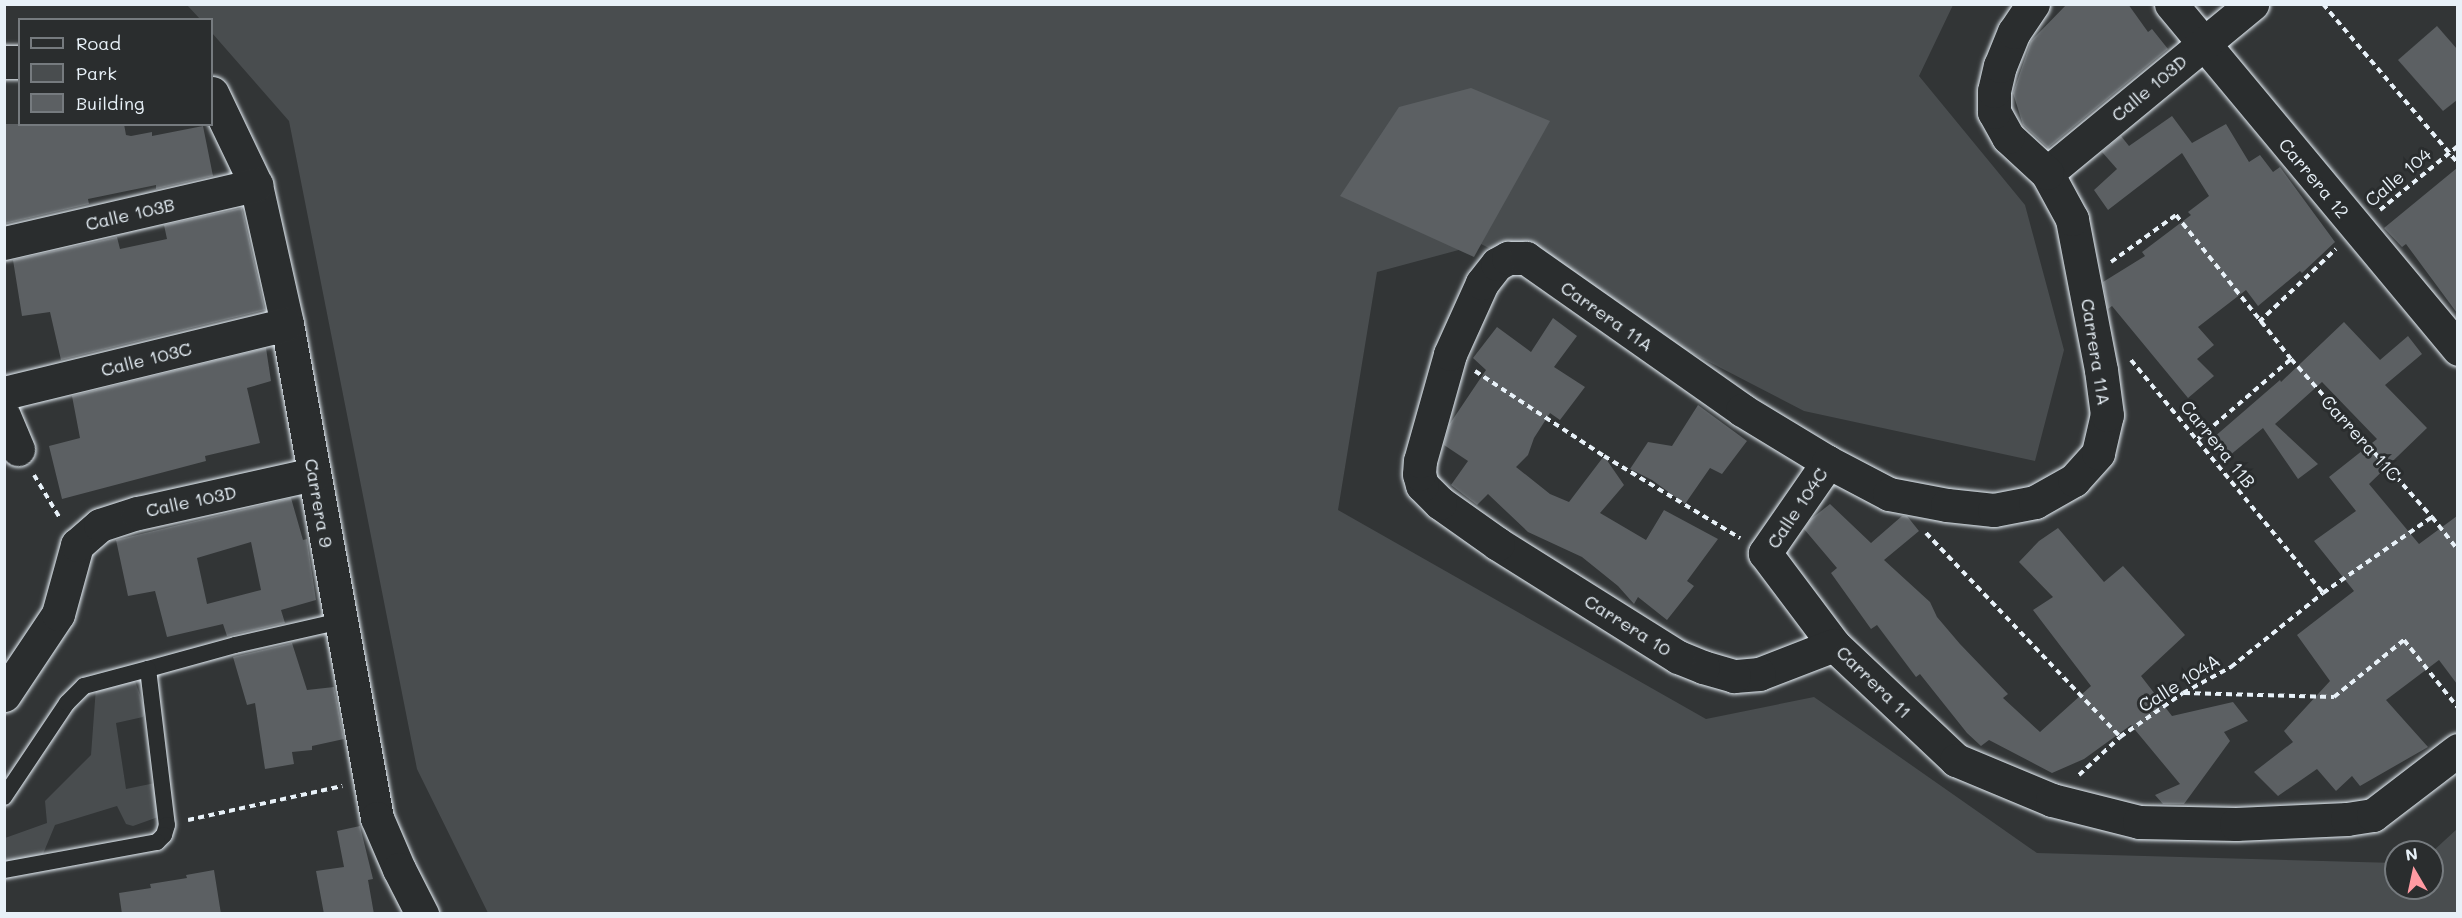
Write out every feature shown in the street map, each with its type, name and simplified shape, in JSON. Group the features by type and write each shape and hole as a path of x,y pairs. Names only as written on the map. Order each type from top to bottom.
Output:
{"street":[{"path":"2033,4 2014,32 2000,66 1994,91 1994,111 2008,137 2047,173"},
{"name":"Carrera 12","path":"2171,4 2457,349"},
{"name":"Calle 103D","path":"2047,173 2249,5"},
{"name":"Carrera 9","path":"213,95 256,185 287,324 377,818 422,914"},
{"name":"Carrera 11A","path":"1450,354 1482,283 1497,264 1508,258 1526,258 1742,410 1828,462 1889,494 1947,505 1994,510 2035,502 2074,480 2098,453 2107,415 2101,370 2072,219 2047,173"},
{"name":"Calle 103B","path":"4,243 256,185"},
{"name":"Calle 103C","path":"4,393 287,324"},
{"name":"Carrera 10","path":"1450,354 1419,468 1422,485 1440,503 1498,544 1678,657 1703,668 1734,676 1759,674 1834,645"},
{"path":"4,416 18,449"},
{"name":"Calle 104C","path":"1766,554 1828,462"},
{"name":"Calle 103D","path":"76,545 100,525 138,513 314,474"},
{"path":"4,695 58,614 76,545"},
{"name":"Carrera 11","path":"1766,554 1834,645 1956,760 2052,800 2139,822 2236,824 2348,819 2373,814 2457,750"}],"lane":[{"path":"4,797 68,703 84,686 235,645 341,621"},
{"path":"4,870 157,842 164,836 167,825 148,669"}],"path":[{"path":"2323,4 2457,164"},
{"name":"Calle 104","path":"2259,322 2357,229 2457,146"},
{"name":"Carrera 11C","path":"2085,282 2176,215 2259,322 2432,517"},
{"path":"1450,354 1604,456 1766,554"},
{"name":"Carrera 11B","path":"2129,358 2323,593"},
{"path":"2198,439 2291,359"},
{"path":"18,449 76,545"},
{"path":"2432,517 2457,550"},
{"name":"Calle 104A","path":"2052,800 2120,737 2183,693 2231,667 2323,593 2432,517"},
{"path":"1922,529 2120,737"},
{"path":"2183,693 2334,697 2404,640 2457,708"},
{"path":"167,825 370,779"}],"green space":[{"path":"187,5 1953,5 1919,76 2025,205 2064,350 2035,461 1804,411 1481,244 1377,272 1338,510 1706,719 1814,697 2037,853 2384,863 2384,900 2444,900 2444,841 2457,829 2457,913 488,913 417,769 289,121 213,34 213,18 199,18"},
{"path":"135,681 146,712 143,717 116,723 126,789 155,783 161,816 133,826 126,824 117,806 55,825 43,854 5,863 5,838 47,823 45,801 91,755 96,687"}],"building":[{"path":"2067,4 2128,4 2148,32 2152,29 2168,49 2048,148 2023,125 2013,93 2031,41"},
{"path":"2437,26 2457,49 2457,100 2443,111 2398,60"},
{"path":"1471,88 1550,121 1474,257 1340,196 1399,107"},
{"path":"2172,116 2192,143 2226,124 2249,162 2260,155 2273,172 2280,167 2335,242 2302,273 2300,271 2258,306 2246,290 2198,327 2214,345 2197,359 2214,376 2188,398 2112,306 2108,309 2103,282 2145,256 2142,252 2191,215 2188,212 2209,196 2182,153 2108,210 2094,190 2117,169 2102,152 2121,136 2129,146"},
{"path":"4,124 124,126 126,135 131,136 152,132 152,136 203,126 213,176 156,189 156,185 88,199 89,204 4,224"},
{"path":"2457,168 2457,313 2406,244 2402,247 2384,228"},
{"path":"242,208 265,310 61,360 50,312 22,316 13,260 117,237 120,249 167,239 164,225"},
{"path":"1553,318 1577,336 1554,367 1585,387 1560,420 1550,413 1534,438 1528,455 1516,467 1550,494 1569,502 1604,456 1624,485 1600,513 1646,540 1664,510 1718,539 1687,581 1694,586 1667,620 1638,597 1634,604 1618,586 1582,557 1528,532 1488,494 1477,505 1451,485 1468,461 1444,445 1449,425 1486,370 1473,358 1497,327 1531,352"},
{"path":"2344,322 2380,360 2408,336 2422,354 2385,385 2427,428 2369,484 2419,544 2457,516 2457,684 2439,660 2386,700 2428,747 2360,786 2352,776 2336,791 2317,769 2278,796 2254,772 2293,742 2284,731 2330,681 2297,635 2354,591 2314,541 2356,511 2329,477 2377,439 2322,382 2275,424 2318,464 2298,479 2263,428 2229,456 2213,438 2280,380 2281,382"},
{"path":"266,348 271,381 247,388 260,443 205,456 206,461 62,499 49,446 80,438 72,396"},
{"path":"1698,405 1747,441 1722,474 1710,468 1685,504 1652,480 1630,469 1648,442 1672,446"},
{"path":"291,498 303,540 307,539 316,600 281,610 285,623 227,636 223,624 167,637 155,591 128,596 116,540","holes":["251,542 261,590 207,604 197,558"]},
{"path":"1830,504 1871,543 1902,516 1907,516 1919,531 1884,560 1930,602 1937,617 2008,694 2003,698 2040,732 2091,686 2033,610 2053,597 2019,562 2039,541 2058,528 2104,582 2123,566 2185,635 2141,676 2172,716 2233,702 2248,721 2224,732 2230,741 2184,804 2163,804 2155,795 2180,784 2131,725 2084,759 2052,773 1989,740 1981,746 1967,733 1920,674 1916,677 1877,625 1871,629 1831,573 1837,568 1804,529 1811,519"},
{"path":"292,643 307,690 334,687 344,739 312,746 312,750 292,752 294,764 265,769 255,703 247,705 233,657"},
{"path":"360,826 373,879 368,880 374,914 324,914 316,871 344,867 337,831"},
{"path":"214,870 221,914 122,914 119,893 151,888 150,884 187,878 186,875"}]}
